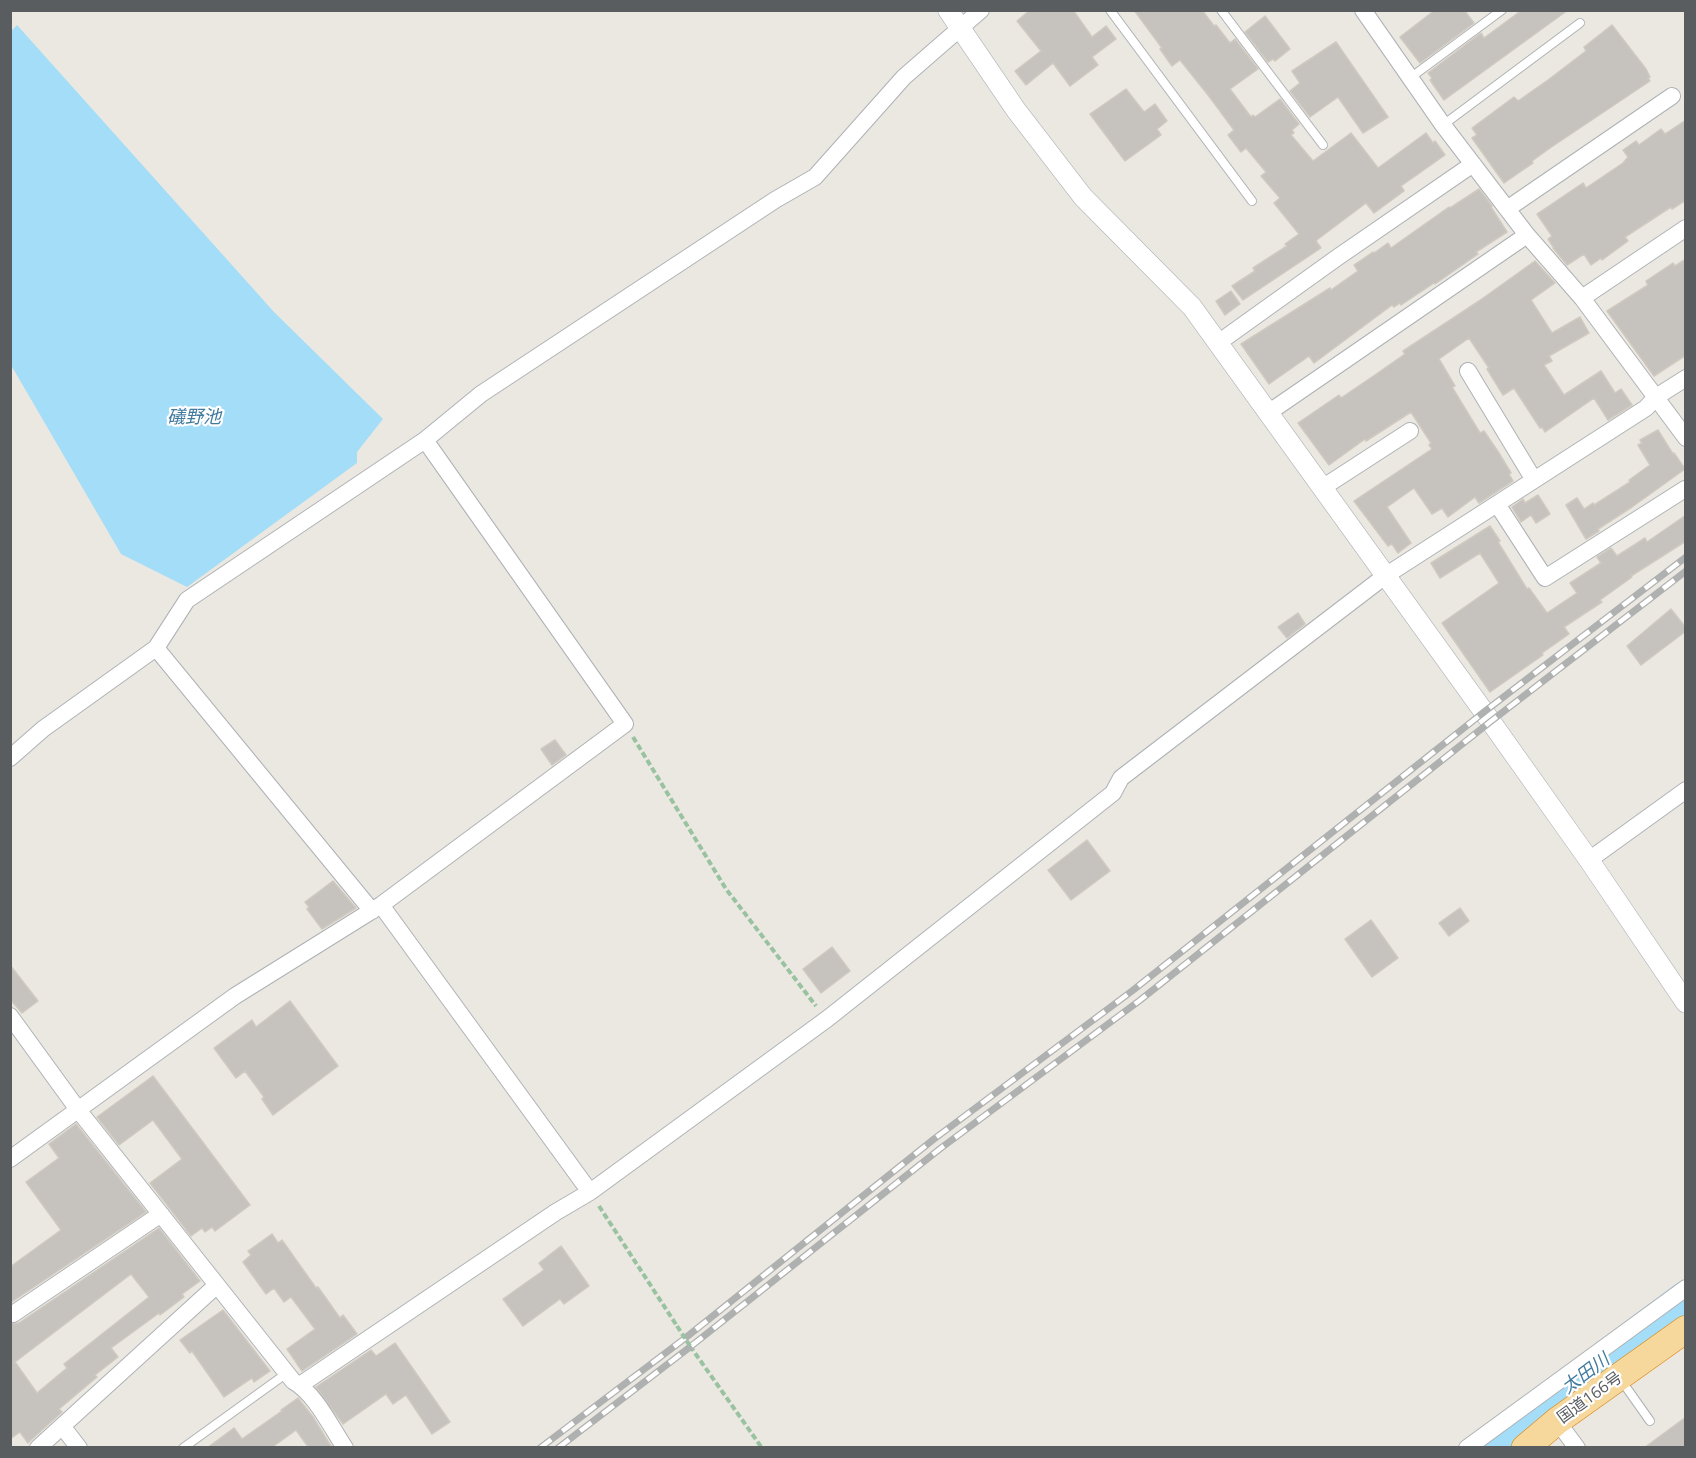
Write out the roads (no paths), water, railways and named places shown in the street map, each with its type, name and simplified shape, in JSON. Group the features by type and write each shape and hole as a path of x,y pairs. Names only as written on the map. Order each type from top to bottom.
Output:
{"highway":[{"name":"国道166号","path":"1525,1448 1557,1421 1686,1329"}],"street":[{"path":"948,10 1016,110 1083,197 1192,307 1588,860 1686,1003"},
{"path":"10,758 44,729 156,648 187,600 425,440 482,394 815,177 904,77 981,10"},
{"path":"1363,10 1443,125 1527,235 1582,298 1686,438"},
{"path":"1507,209 1672,96"},
{"path":"1218,343 1473,164"},
{"path":"1582,298 1686,228"},
{"path":"1268,414 1527,235"},
{"path":"1468,371 1534,480"},
{"path":"300,1385 556,1212 590,1192 827,1019 1113,793 1120,778 1385,576 1646,408 1656,397 1686,378"},
{"path":"1322,488 1410,431"},
{"path":"10,1159 235,996 377,908 625,724 425,440"},
{"path":"1497,504 1545,578 1685,489"},
{"path":"156,648 377,908 590,1192"},
{"path":"1588,860 1686,790"},
{"path":"10,1016 79,1111 160,1214 286,1373 310,1396 345,1448"},
{"path":"13,1314 160,1214"},
{"path":"38,1448 217,1285"},
{"path":"1467,1448 1686,1288"},
{"path":"1557,1421 1577,1448"},
{"path":"62,1426 79,1448"}],"lane":[{"path":"1110,10 1252,201"},
{"path":"1221,10 1323,145"},
{"path":"1410,78 1502,10"},
{"path":"1443,125 1580,23"},
{"path":"183,1448 286,1373"},
{"path":"1618,1377 1650,1421"}],"water":[{"name":"礒野池","path":"17,25 274,312 383,419 357,452 357,463 187,587 121,554 11,365 10,32"}],"waterway":[{"name":"太田川","path":"1487,1448 1686,1300"}],"railway":[{"path":"540,1448 684,1339 934,1139 1132,991 1484,712 1686,557"},
{"path":"558,1448 690,1347 941,1148 1139,1001 1490,722 1686,571"}]}
